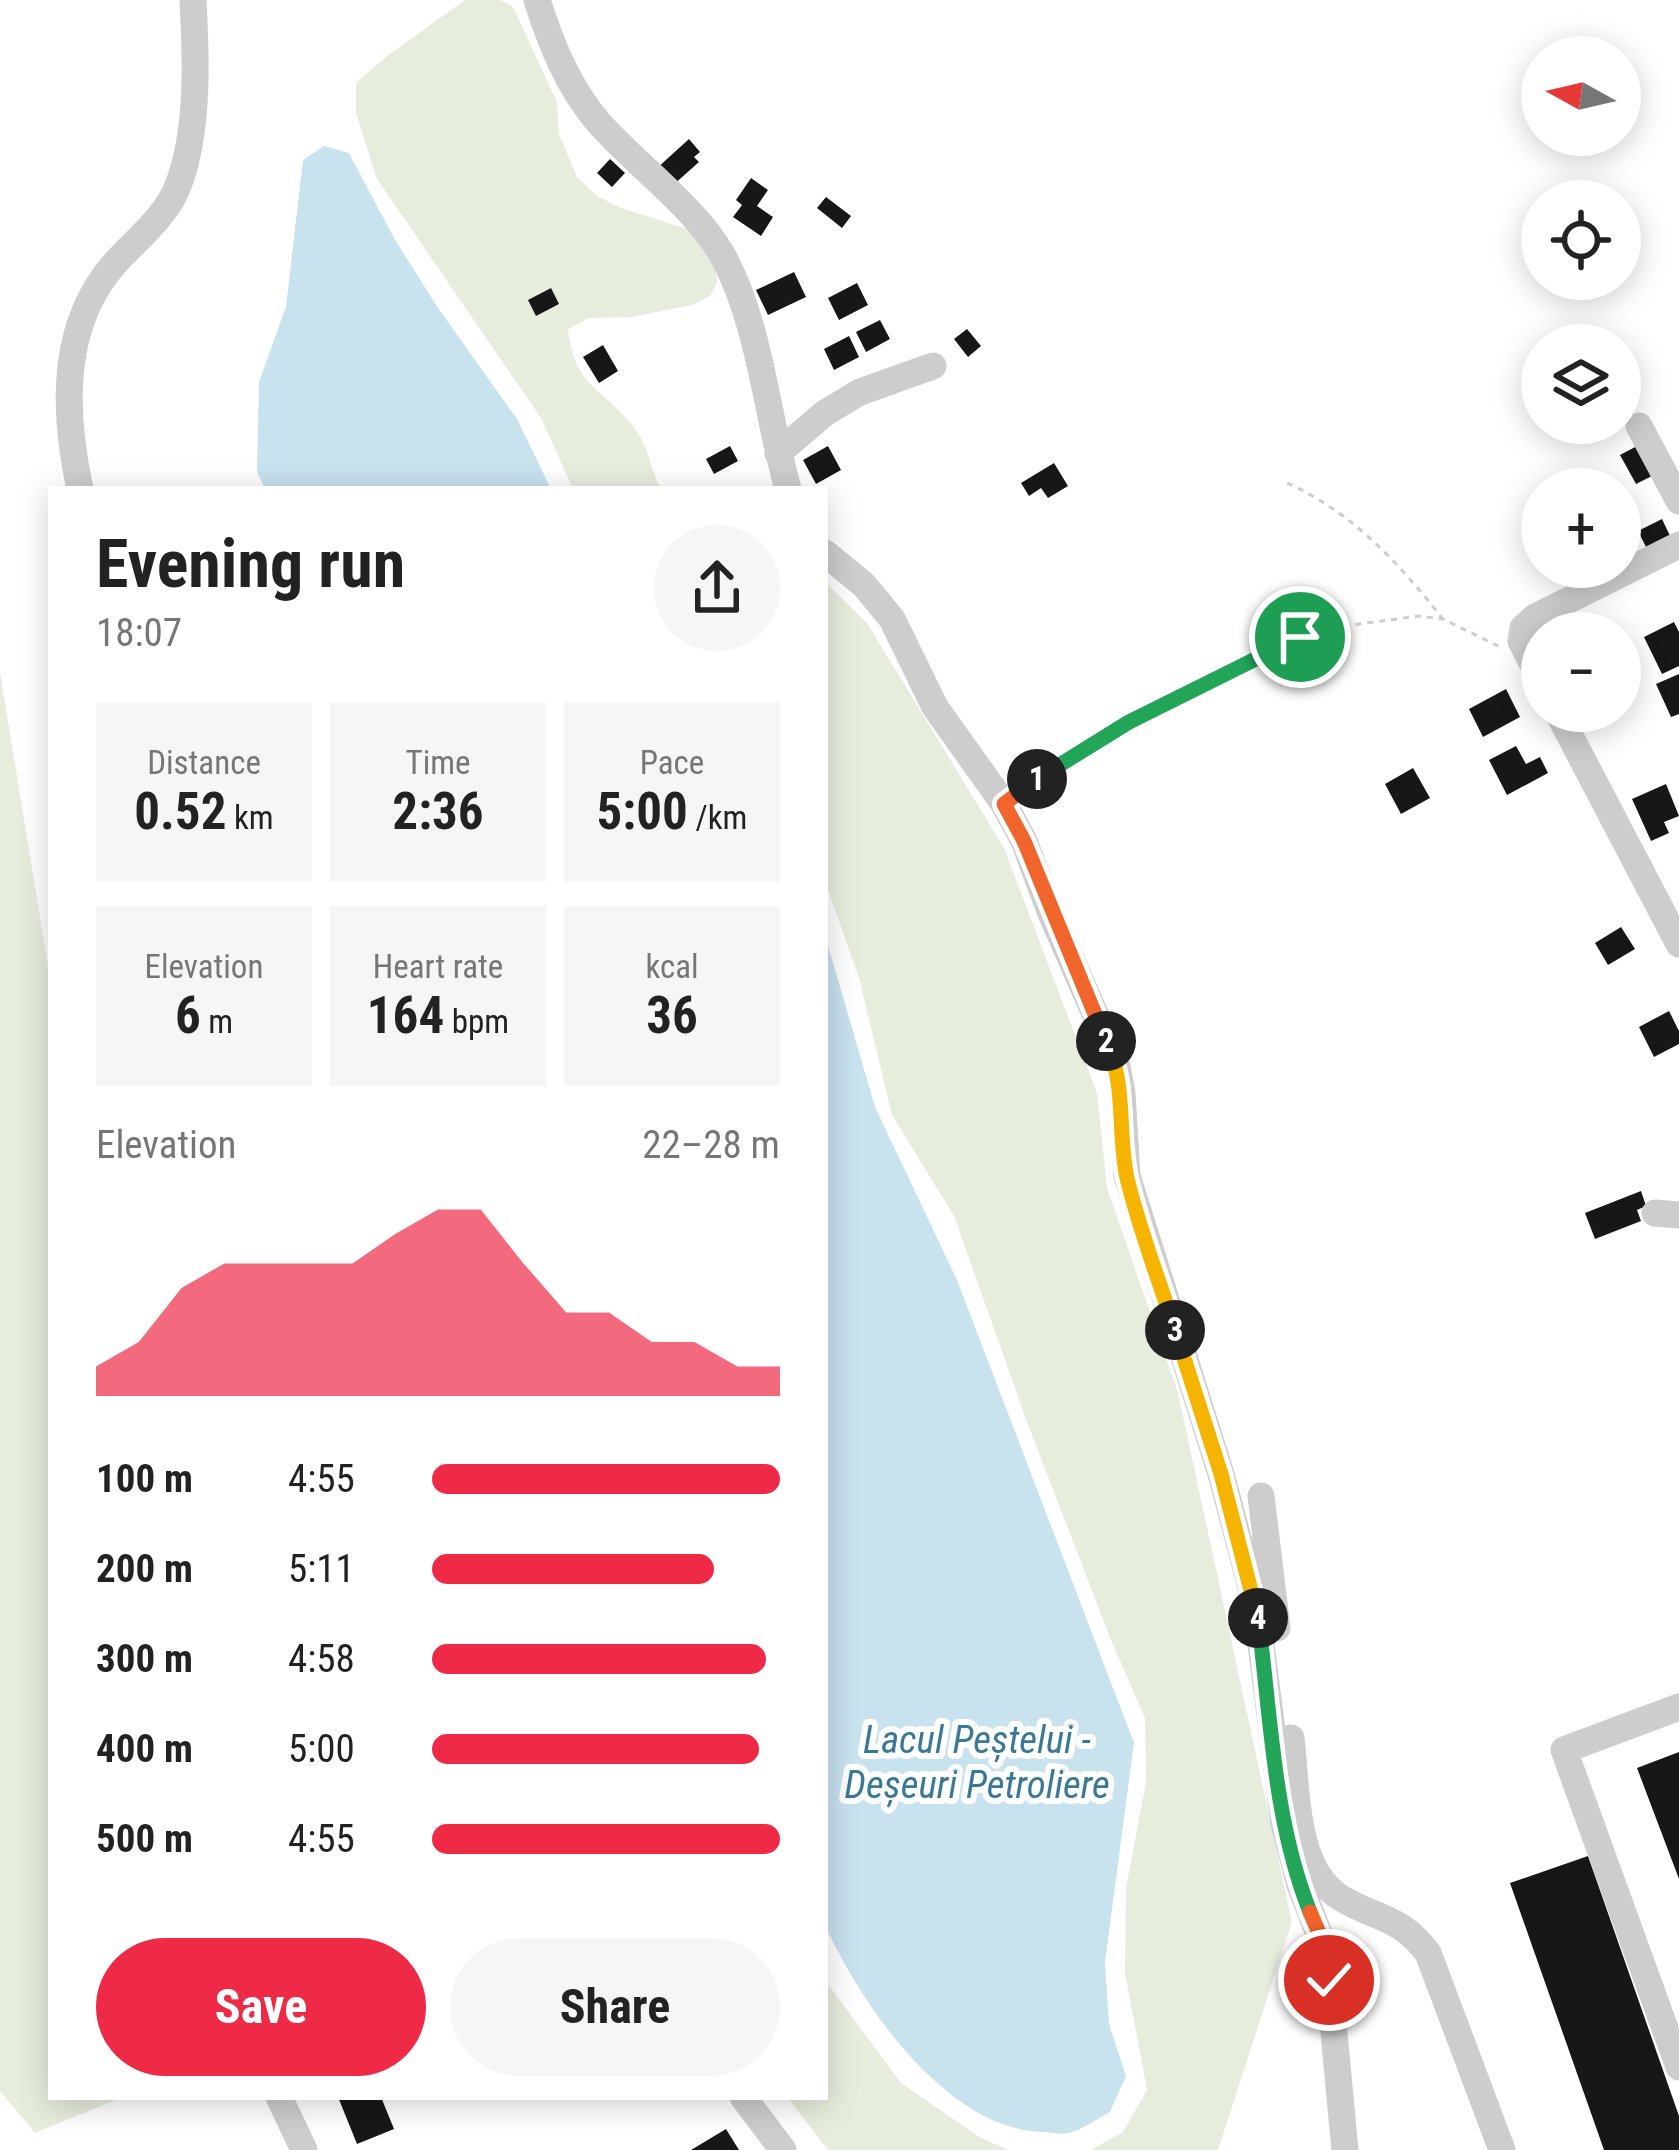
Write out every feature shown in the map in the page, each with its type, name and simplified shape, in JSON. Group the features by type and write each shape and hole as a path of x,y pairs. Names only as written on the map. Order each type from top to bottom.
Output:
{"street":[{"path":"79,486 69,406 78,328 92,292 168,204 179,184 190,132 193,0"},
{"path":"537,0 572,87 597,121 722,255 743,302 787,486"},
{"path":"778,453 825,413 860,392 933,366"},
{"path":"1641,429 1679,502"},
{"path":"1545,612 1679,545"},
{"path":"828,555 864,585 892,620 934,707 1004,804 1024,841 1049,911 1116,1062 1127,1176 1221,1474 1256,1606 1284,1824 1300,1885 1322,1940 1329,1980 1345,2150"},
{"path":"1570,732 1668,896 1679,944"},
{"path":"1261,1496 1302,1829 1313,1866 1336,1895 1411,1930 1427,1953 1502,2150"},
{"path":"1679,1706 1564,1750 1679,2068"},
{"path":"280,2100 304,2150"},
{"path":"745,2100 783,2150"}],"path":[{"path":"1287,483 1315,497 1389,554 1443,619"},
{"path":"1004,804 1053,767 1129,722 1300,637 1366,620 1419,616 1443,619 1521,652"}],"green space":[{"path":"465,0 500,0 513,7 557,102 559,134 577,177 597,196 621,208 687,229 715,260 717,283 710,296 692,305 632,317 589,318 568,329 571,349 584,376 636,430 658,484 663,486 572,486 541,418 377,179 356,113 356,83"},
{"path":"828,585 867,623 1004,848 1097,1093 1107,1188 1178,1393 1292,1922 1218,2150 1091,2150 1123,2132 1147,2090 1125,1973 1126,1888 1146,1782 1145,1718 1027,1422 954,1216 892,1115 859,978 828,890"},
{"path":"0,672 48,967 48,2100 116,2100 35,2133 0,2091"},
{"path":"828,1984 901,2083 981,2138 1009,2150 828,2150 789,2100 828,2100"}],"water":[{"path":"324,146 349,153 436,305 517,419 550,486 264,486 257,472 259,382 286,307 303,160"},
{"name":"Lacul Peștelui - Deșeuri Petroliere","path":"828,945 875,1107 957,1280 1134,1743 1105,1962 1109,2024 1126,2076 1110,2112 1059,2134 1006,2125 972,2109 911,2057 884,2025 828,1931"}],"building":[{"path":"689,139 700,152 694,157 699,162 672,186 656,169"},
{"path":"610,159 625,173 612,187 597,173"},
{"path":"751,178 768,190 757,206 773,217 761,236 733,217 742,205 736,200"},
{"path":"826,197 851,216 842,228 817,208"},
{"path":"794,272 806,297 768,315 756,290"},
{"path":"857,283 868,305 839,320 828,298"},
{"path":"551,288 559,304 536,316 528,300"},
{"path":"880,320 890,339 866,352 856,332"},
{"path":"967,329 981,346 968,357 954,339"},
{"path":"849,336 859,357 834,370 824,349"},
{"path":"603,345 618,371 599,383 583,357"},
{"path":"730,446 738,461 714,474 706,459"},
{"path":"828,446 841,470 816,484 803,460"},
{"path":"1637,446 1652,476 1641,482 1641,468 1627,468 1620,455"},
{"path":"1054,463 1068,486 1048,498 1041,488 1029,496 1021,483"},
{"path":"1662,519 1672,540 1648,551 1641,530"},
{"path":"1674,622 1679,632 1679,666 1662,674 1644,637"},
{"path":"1679,674 1679,714 1671,717 1656,684"},
{"path":"1506,689 1520,717 1483,737 1469,709"},
{"path":"1516,746 1526,764 1540,757 1548,773 1507,795 1489,760"},
{"path":"1413,768 1430,798 1401,814 1385,784"},
{"path":"1666,784 1679,816 1664,822 1669,833 1651,841 1632,799"},
{"path":"1621,927 1635,949 1608,965 1595,943"},
{"path":"1669,1011 1679,1031 1679,1044 1654,1057 1639,1027"},
{"path":"1641,1191 1646,1206 1637,1210 1641,1221 1595,1239 1585,1213"},
{"path":"1679,1752 1679,1879 1637,1768"},
{"path":"1588,1856 1679,2116 1679,2150 1604,2150 1510,1883"},
{"path":"339,2100 382,2100 394,2129 357,2144"},
{"path":"726,2129 739,2150 691,2150"}],"route":[{"path":"1300,637 1129,722 1053,767 1004,804 1024,841 1049,911 1116,1062 1127,1176 1221,1474 1256,1606 1284,1824 1300,1885 1322,1940 1329,1980"}]}
